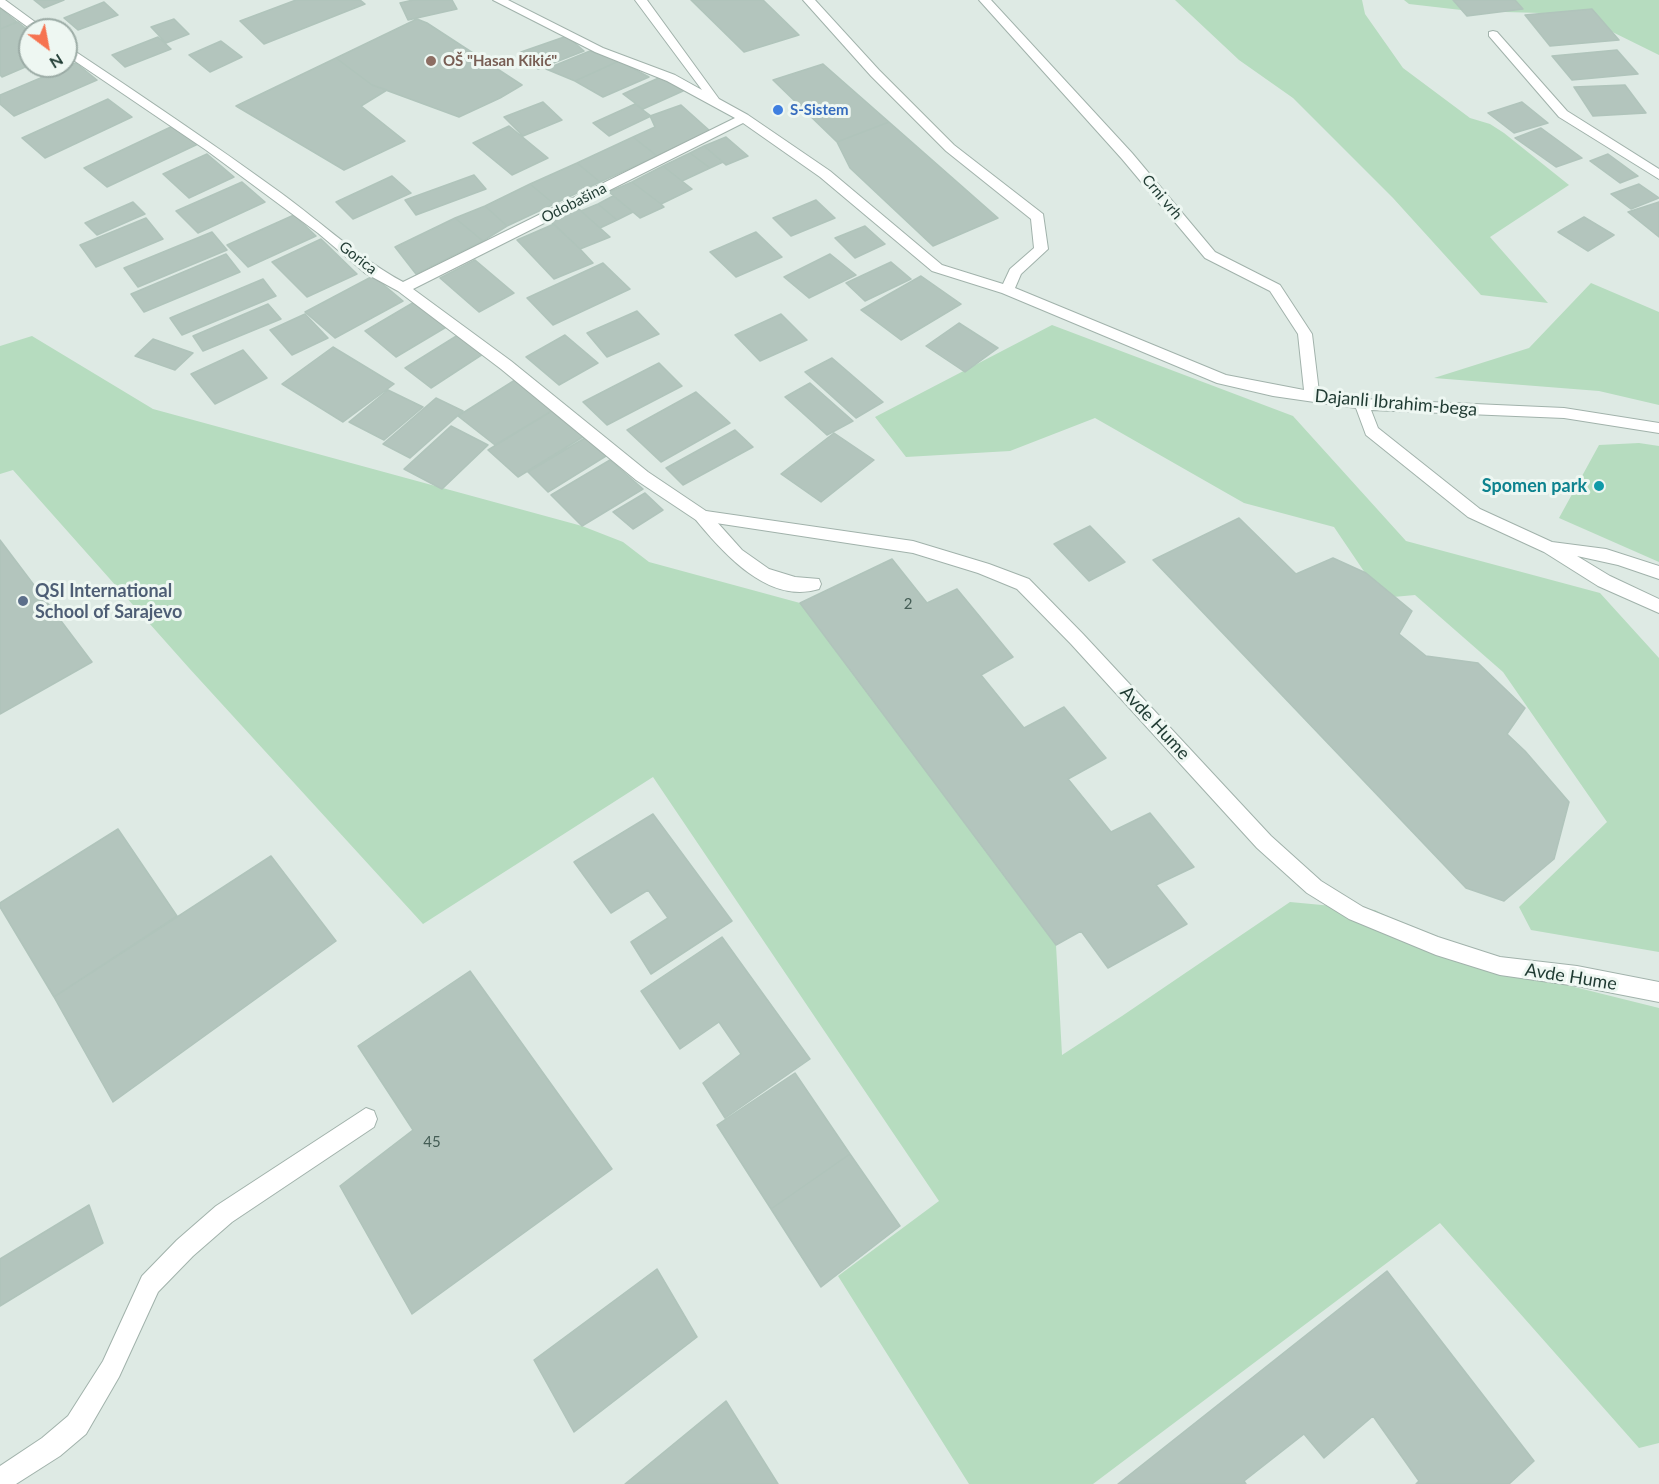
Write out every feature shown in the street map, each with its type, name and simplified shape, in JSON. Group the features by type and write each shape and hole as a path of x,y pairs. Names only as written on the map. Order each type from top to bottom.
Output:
{"street":[{"path":"499,0 599,50 671,78 716,102 744,118 825,174 937,268 1007,290 1016,272 1041,249 1038,217 950,148 875,73 809,0"},
{"path":"640,0 716,102"},
{"name":"Crni vrh","path":"985,0 1119,147 1210,255 1275,288 1305,334 1312,396"},
{"path":"0,2 23,18"},
{"path":"1493,34 1563,114 1659,175"},
{"name":"Gorica","path":"78,58 210,147 323,230 370,270 403,288 506,365 642,476"},
{"name":"Odobašina","path":"403,288 744,118"},
{"name":"Dajanli Ibrahim-bega","path":"1007,290 1222,378 1274,391 1362,404 1564,414 1659,428"},
{"path":"1362,404 1371,431 1427,478 1474,513 1550,548 1604,581 1659,606"},
{"name":"Avde Hume","path":"642,476 702,516 913,547 983,567 1023,585 1077,639 1264,842 1314,887 1356,913 1436,946 1500,966 1577,976 1659,992"},
{"path":"702,516 723,541 756,572 800,585 813,584"},
{"path":"1550,548 1587,550 1659,573"},
{"path":"0,1480 51,1447 77,1425 111,1369 150,1284 185,1248 224,1214 366,1119"}],"green space":[{"path":"1175,0 1362,0 1365,14 1403,68 1470,118 1490,124 1504,133 1569,185 1490,237 1548,303 1481,295 1393,198 1293,98 1239,60"},
{"path":"1404,0 1659,0 1659,55 1576,14 1470,11 1409,4"},
{"path":"1591,283 1659,312 1659,405 1599,391 1434,378 1529,348"},
{"path":"1052,325 1293,416 1406,541 1600,593 1659,658 1659,952 1531,930 1519,907 1607,822 1503,672 1415,595 1382,598 1334,527 1244,503 1095,418 1010,451 906,457 875,417"},
{"path":"32,336 153,409 582,526 623,542 649,562 800,603 1056,945 1062,1055 1290,902 1375,910 1470,961 1659,1008 1659,1443 1639,1448 1440,1223 1093,1484 969,1484 838,1276 939,1201 653,777 423,924 189,668 13,470 0,474 0,346"},
{"path":"1639,443 1659,446 1659,562 1559,518 1599,445"}],"building":[{"path":"34,0 64,0 44,8"},
{"path":"296,0 360,0 365,4 264,44 240,21"},
{"path":"413,0 452,0 457,9 408,20 400,3"},
{"path":"691,0 763,0 799,35 744,52"},
{"path":"1453,0 1515,0 1523,9 1467,16"},
{"path":"104,2 118,15 78,30 78,18 64,18"},
{"path":"0,8 17,22 0,29"},
{"path":"1592,9 1619,40 1550,46 1525,15"},
{"path":"174,19 189,34 166,43 151,27"},
{"path":"417,19 427,23 522,85 459,117 372,85 336,58"},
{"path":"18,22 18,70 2,77 0,75 0,29"},
{"path":"567,36 584,51 538,69 521,52"},
{"path":"158,37 171,49 125,67 112,55"},
{"path":"221,41 242,57 210,72 189,55"},
{"path":"1617,50 1638,74 1572,80 1552,56"},
{"path":"590,51 619,61 575,81 546,69"},
{"path":"336,58 372,85 387,90 361,106 405,141 344,170 236,106"},
{"path":"619,61 649,77 603,97 575,81"},
{"path":"823,64 889,122 837,142 773,80"},
{"path":"78,65 97,80 14,116 0,104 0,95 40,78 78,78"},
{"path":"663,76 683,91 643,109 623,94"},
{"path":"1625,85 1646,113 1593,116 1574,87"},
{"path":"108,99 132,117 45,158 22,138"},
{"path":"543,102 562,120 523,136 504,117"},
{"path":"1522,102 1548,123 1514,133 1488,113"},
{"path":"635,104 651,116 609,136 593,123"},
{"path":"681,105 710,131 657,156 633,137 655,127 650,116"},
{"path":"889,122 998,218 933,246 850,168 837,142"},
{"path":"175,125 198,144 107,187 84,168"},
{"path":"509,126 548,158 512,175 473,143"},
{"path":"1541,128 1582,158 1556,167 1515,138"},
{"path":"633,137 657,156 600,182 577,163"},
{"path":"726,137 748,156 726,165 704,146"},
{"path":"704,146 723,162 710,168 690,153"},
{"path":"690,153 710,168 682,181 663,166"},
{"path":"207,154 234,177 189,198 163,174"},
{"path":"1608,154 1638,176 1620,183 1590,161"},
{"path":"577,163 600,182 554,204 530,184"},
{"path":"663,166 692,189 661,204 632,182"},
{"path":"474,175 486,189 416,215 405,200"},
{"path":"392,176 411,193 353,219 336,202"},
{"path":"242,182 265,202 198,233 176,211"},
{"path":"632,182 664,207 640,218 609,192"},
{"path":"530,184 554,204 507,226 485,206"},
{"path":"1639,184 1659,198 1631,209 1611,194"},
{"path":"613,196 633,212 617,220 598,204"},
{"path":"816,200 835,218 791,236 773,218"},
{"path":"133,202 145,214 97,235 85,223"},
{"path":"1659,202 1659,237 1628,212"},
{"path":"598,204 617,220 600,228 581,211"},
{"path":"485,206 507,226 483,241 455,218"},
{"path":"578,208 610,237 580,249 550,221"},
{"path":"294,215 316,236 248,267 227,245"},
{"path":"1584,217 1614,235 1588,251 1558,232"},
{"path":"146,218 163,239 96,267 80,245"},
{"path":"455,218 483,241 416,274 395,247"},
{"path":"554,224 593,263 554,279 517,240"},
{"path":"865,226 885,244 855,258 835,238"},
{"path":"212,232 227,250 138,287 124,268"},
{"path":"756,232 782,257 736,277 710,252"},
{"path":"321,239 357,274 307,297 272,262"},
{"path":"226,254 240,272 144,312 131,294"},
{"path":"830,254 856,275 809,298 784,277"},
{"path":"475,260 514,293 479,312 440,278"},
{"path":"891,262 911,279 865,301 846,283"},
{"path":"603,263 630,289 553,325 527,298"},
{"path":"373,276 403,301 335,338 305,312"},
{"path":"921,276 961,304 901,340 861,310"},
{"path":"263,279 276,296 182,335 170,318"},
{"path":"416,301 448,326 396,357 365,331"},
{"path":"268,304 281,319 203,351 193,336"},
{"path":"637,311 659,334 607,357 587,333"},
{"path":"305,314 328,338 292,355 270,330"},
{"path":"781,314 807,340 760,361 735,335"},
{"path":"959,323 998,348 965,372 926,346"},
{"path":"458,335 483,354 431,388 405,368"},
{"path":"565,335 598,363 559,385 526,357"},
{"path":"153,339 193,353 175,370 135,356"},
{"path":"333,347 394,384 343,422 282,384"},
{"path":"243,350 267,378 215,404 191,374"},
{"path":"832,358 883,402 856,418 805,372"},
{"path":"659,363 682,386 607,425 583,402"},
{"path":"515,380 555,409 495,445 458,416"},
{"path":"810,383 853,421 827,435 785,397"},
{"path":"388,390 423,407 384,440 349,422"},
{"path":"696,392 730,423 661,462 627,430"},
{"path":"436,398 463,411 410,458 383,444"},
{"path":"555,409 586,435 518,477 488,450"},
{"path":"451,426 488,445 442,489 404,469"},
{"path":"735,430 753,447 683,485 666,468"},
{"path":"834,433 874,460 821,502 781,474"},
{"path":"585,438 606,456 548,492 528,472"},
{"path":"610,460 643,489 582,526 551,495"},
{"path":"645,493 663,510 633,529 613,512"},
{"path":"1239,518 1296,574 1333,558 1366,573 1412,611 1399,634 1426,656 1478,663 1525,708 1507,734 1525,751 1569,802 1554,859 1504,901 1466,888 1153,560"},
{"path":"1090,526 1125,562 1089,581 1054,544"},
{"name":"QSI International School of Sarajevo","path":"0,540 92,662 0,714"},
{"path":"892,559 927,603 957,589 1013,657 981,675 1024,728 1064,707 1106,758 1068,779 1111,832 1150,813 1194,867 1156,885 1187,924 1108,968 1081,931 1056,945 800,603"},
{"path":"653,814 732,921 651,974 631,942 668,918 648,890 611,913 574,862"},
{"path":"118,829 177,916 54,997 0,907 0,903"},
{"path":"271,856 336,941 113,1102 54,997"},
{"path":"722,937 810,1059 725,1118 703,1083 741,1054 719,1022 680,1049 641,991"},
{"path":"470,971 612,1169 412,1314 340,1186 413,1130 358,1046"},
{"path":"795,1073 850,1154 771,1209 717,1125"},
{"path":"850,1154 900,1226 821,1287 771,1209"},
{"path":"89,1205 103,1243 0,1306 0,1259"},
{"path":"657,1269 697,1337 574,1432 534,1360"},
{"path":"1387,1271 1534,1461 1509,1484 1416,1484 1419,1481 1373,1416 1324,1458 1304,1434 1244,1481 1246,1484 1118,1484"},
{"path":"726,1401 778,1484 625,1484"}],"place":[{"name":"OŠ \"Hasan Kikić\"","path":"431,61"},
{"name":"S-Sistem","path":"778,110"},
{"name":"Spomen park","path":"1599,486"},
{"name":"QSI International School of Sarajevo","path":"23,601"}]}
